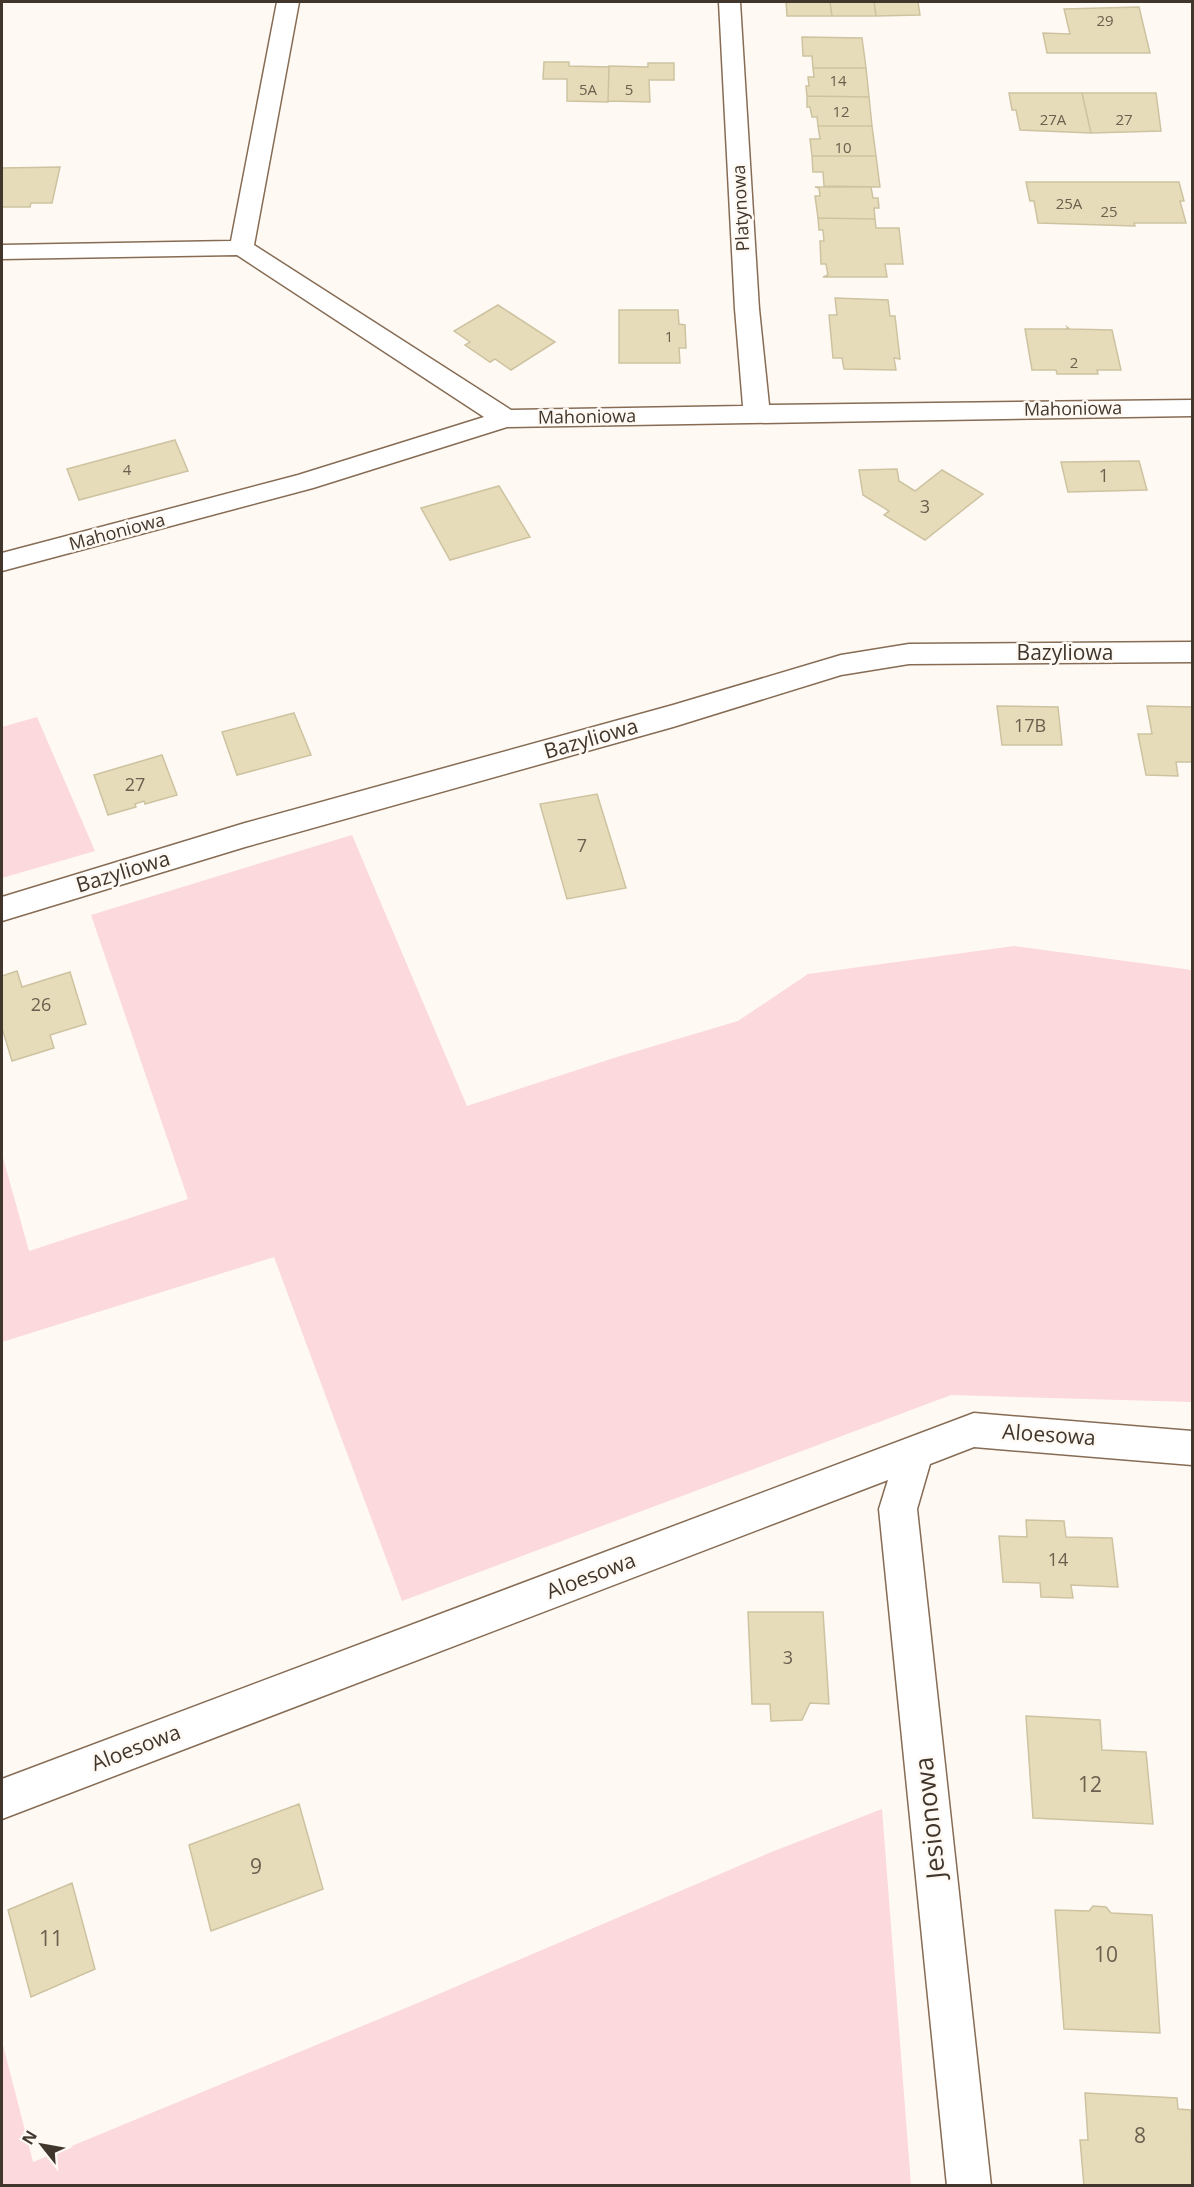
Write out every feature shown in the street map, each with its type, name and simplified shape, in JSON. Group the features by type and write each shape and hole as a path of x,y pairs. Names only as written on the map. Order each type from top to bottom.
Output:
{"street":[{"path":"242,248 288,2"},
{"name":"Platynowa","path":"730,2 747,309 757,414"},
{"path":"2,252 242,248 506,419"},
{"name":"Mahoniowa","path":"2,562 304,482 506,419 1192,408"},
{"name":"Bazyliowa","path":"2,909 245,835 661,720 841,665 909,654 1192,652"},
{"name":"Aloesowa","path":"2,1799 974,1430 1192,1448"},
{"name":"Jesionowa","path":"915,1453 898,1509 969,2186"}],"shaded area":[{"path":"37,717 95,851 2,878 2,727"},
{"path":"352,835 467,1106 617,1057 738,1021 808,974 1014,946 1192,970 1192,1402 951,1395 402,1601 274,1257 2,1342 2,1154 29,1251 188,1199 91,915"},
{"path":"882,1809 911,2185 2,2185 2,2041 33,2162 413,2005 769,1853"}],"building":[{"path":"786,2 830,2 832,16 787,16"},
{"path":"830,2 874,2 876,16 832,16"},
{"path":"874,2 918,2 920,15 876,16"},
{"path":"1139,7 1150,53 1047,53 1043,33 1070,34 1064,9"},
{"path":"802,37 862,38 866,68 813,68 812,56 803,56"},
{"path":"544,62 569,62 569,66 609,67 608,102 567,101 567,79 543,79"},
{"path":"648,63 674,63 674,80 649,80 650,102 608,101 609,66 648,67"},
{"path":"813,68 866,68 869,97 807,96 806,86 809,86 808,77 814,77"},
{"path":"1009,93 1082,93 1091,133 1020,130 1016,110 1012,110"},
{"path":"1082,93 1156,93 1161,131 1091,133"},
{"path":"807,96 869,97 872,126 818,126 817,117 812,117 810,107 807,107"},
{"path":"818,126 872,126 876,156 812,156 810,139 820,139"},
{"path":"812,156 876,156 880,187 824,186 823,172 813,172"},
{"path":"60,167 52,203 31,203 30,207 2,207 2,168"},
{"path":"1026,182 1179,182 1184,201 1180,201 1186,223 1134,223 1135,226 1038,223 1034,201 1030,201"},
{"path":"815,187 871,187 873,198 878,198 879,208 874,208 875,219 818,218 815,196 820,196 819,188"},
{"path":"818,218 875,219 876,228 899,228 903,264 885,264 887,277 823,277 828,275 826,264 821,264 820,241 824,241 823,230 819,230"},
{"path":"835,298 888,300 890,316 895,316 900,359 894,358 896,370 844,369 842,358 833,358 829,315 837,315"},
{"path":"498,305 555,342 511,370 495,359 490,362 465,345 470,342 454,331"},
{"path":"619,310 678,310 679,324 685,325 686,348 679,348 680,363 619,363"},
{"path":"1067,327 1112,330 1121,370 1097,370 1098,374 1057,374 1056,370 1032,370 1025,329 1068,329"},
{"path":"175,440 188,471 79,500 67,469"},
{"path":"1139,461 1147,490 1068,492 1061,462"},
{"path":"897,469 899,481 915,491 942,470 983,494 925,540 884,515 889,511 863,495 859,470"},
{"path":"499,486 530,537 450,560 421,508"},
{"path":"997,706 1058,707 1062,745 1002,745"},
{"path":"1147,706 1192,707 1192,762 1176,762 1178,776 1146,775 1138,734 1152,734"},
{"path":"294,713 311,755 237,775 222,732"},
{"path":"162,755 177,795 145,804 144,801 135,804 136,807 108,815 94,775"},
{"path":"597,794 626,888 567,899 540,804"},
{"path":"17,971 22,987 70,972 86,1024 50,1035 54,1048 12,1061 2,1028 2,976"},
{"path":"1026,1520 1064,1521 1066,1537 1112,1538 1118,1587 1071,1585 1073,1598 1041,1597 1040,1583 1003,1582 999,1536 1027,1537"},
{"path":"748,1612 823,1612 829,1704 810,1703 802,1720 771,1721 770,1704 752,1704"},
{"path":"1026,1716 1100,1720 1102,1750 1146,1752 1153,1824 1033,1818"},
{"path":"299,1804 323,1889 211,1931 189,1845"},
{"path":"72,1883 95,1969 31,1997 8,1910"},
{"path":"1093,1906 1106,1907 1111,1913 1152,1915 1160,2033 1064,2029 1055,1910 1089,1911"},
{"path":"1085,2093 1177,2098 1178,2109 1191,2110 1192,2186 1084,2186 1080,2140 1088,2140"}]}
